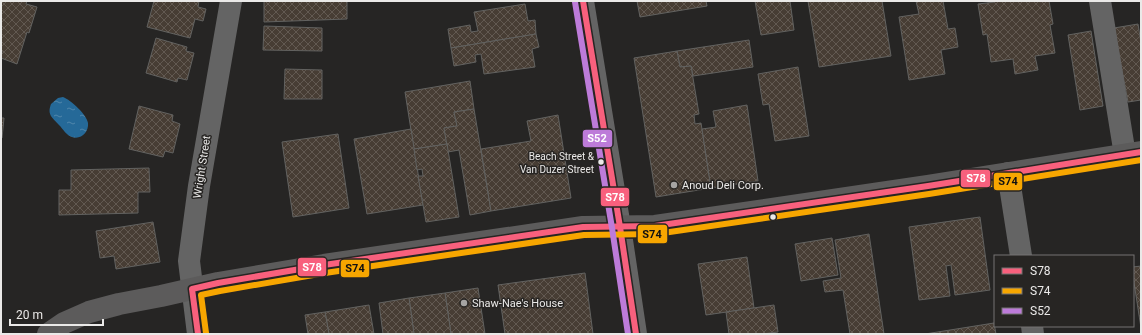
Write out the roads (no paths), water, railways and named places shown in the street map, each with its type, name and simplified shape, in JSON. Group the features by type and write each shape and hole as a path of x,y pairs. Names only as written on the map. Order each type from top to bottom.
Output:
{"main road":[{"path":"48,334 64,323 89,312 119,304 218,283 324,265 583,227 655,226 898,191 1133,153"}],"street":[{"name":"Wright Street","path":"198,334 189,261 199,186 231,1"},
{"path":"583,1 636,334"},
{"path":"1100,1 1133,153"},
{"path":"1008,173 1021,255"}],"water":[{"path":"63,97 78,108 87,120 88,126 86,132 81,136 75,138 68,135 51,116 51,104 58,98"}],"place":[{"name":"Beach Street & Van Duzer Street","path":"601,162"},
{"name":"Anoud Deli Corp.","path":"674,185"},
{"name":"Shaw-Nae's House","path":"464,303"}]}
